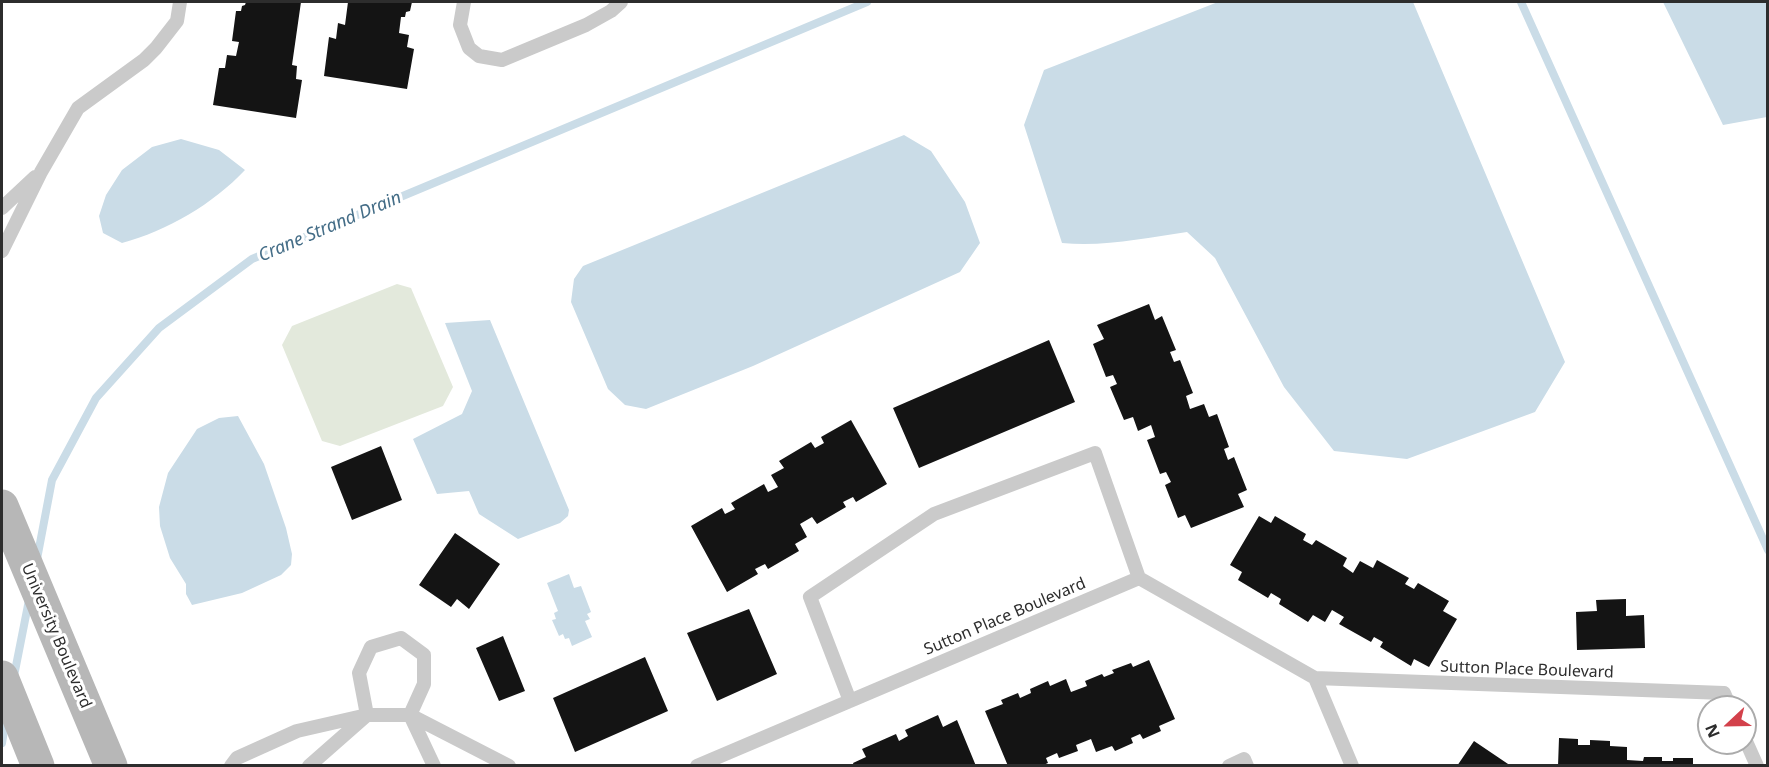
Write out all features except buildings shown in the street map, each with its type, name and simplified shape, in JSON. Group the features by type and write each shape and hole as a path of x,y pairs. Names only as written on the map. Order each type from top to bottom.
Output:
{"street":[{"name":"University Boulevard","path":"2,506 111,765"},
{"path":"2,677 38,765"}],"lane":[{"path":"2,251 41,172 78,108 144,60 156,48 177,21 180,2"},
{"path":"464,2 460,25 469,48 479,56 501,60 586,25 611,11 621,2"},
{"path":"2,208 41,172"},
{"path":"850,701 810,597 934,514 1095,453 1139,578"},
{"name":"Sutton Place Boulevard","path":"697,765 1139,578 1315,678 1724,693 1725,695"},
{"path":"367,715 360,673 371,647 401,638 424,655 424,684 410,714"},
{"path":"1315,678 1352,765"},
{"path":"410,714 434,765"},
{"path":"231,765 237,758 297,731 367,715 410,714 509,765"},
{"path":"309,765 367,715"},
{"path":"1229,765 1246,762"}],"shaded area":[{"path":"397,284 411,288 453,387 443,406 340,446 322,441 282,345 292,326"}],"water":[{"path":"1218,2 1413,2 1565,362 1535,412 1407,459 1334,451 1284,387 1215,258 1187,232 1109,243 1062,243 1024,125 1044,70"},
{"path":"1663,2 1767,2 1767,117 1723,125"},
{"path":"904,135 931,151 965,202 980,243 960,272 753,366 646,409 625,405 608,389 571,302 574,279 583,266"},
{"path":"181,139 219,150 245,170 219,194 172,224 122,243 103,233 99,216 106,195 122,170 152,147"},
{"path":"490,320 569,510 568,516 560,523 518,539 479,514 469,491 437,494 413,439 462,414 472,391 445,323"},
{"path":"238,416 264,464 286,528 292,554 291,565 281,575 242,593 192,605 186,594 186,584 170,558 160,526 159,507 168,473 197,429 219,418"},
{"path":"569,574 574,588 581,586 591,612 587,614 590,619 585,621 592,637 572,646 569,638 565,639 563,634 559,636 552,620 556,619 554,613 558,611 547,583"}],"waterway":[{"name":"Crane Strand Drain","path":"37,559 52,480 96,398 159,328 252,259 867,2"},
{"path":"1521,2 1768,550"},
{"name":"Crane Strand Drain","path":"14,676 29,600"},
{"name":"Crane Strand Drain","path":"2,743 6,718"}]}
